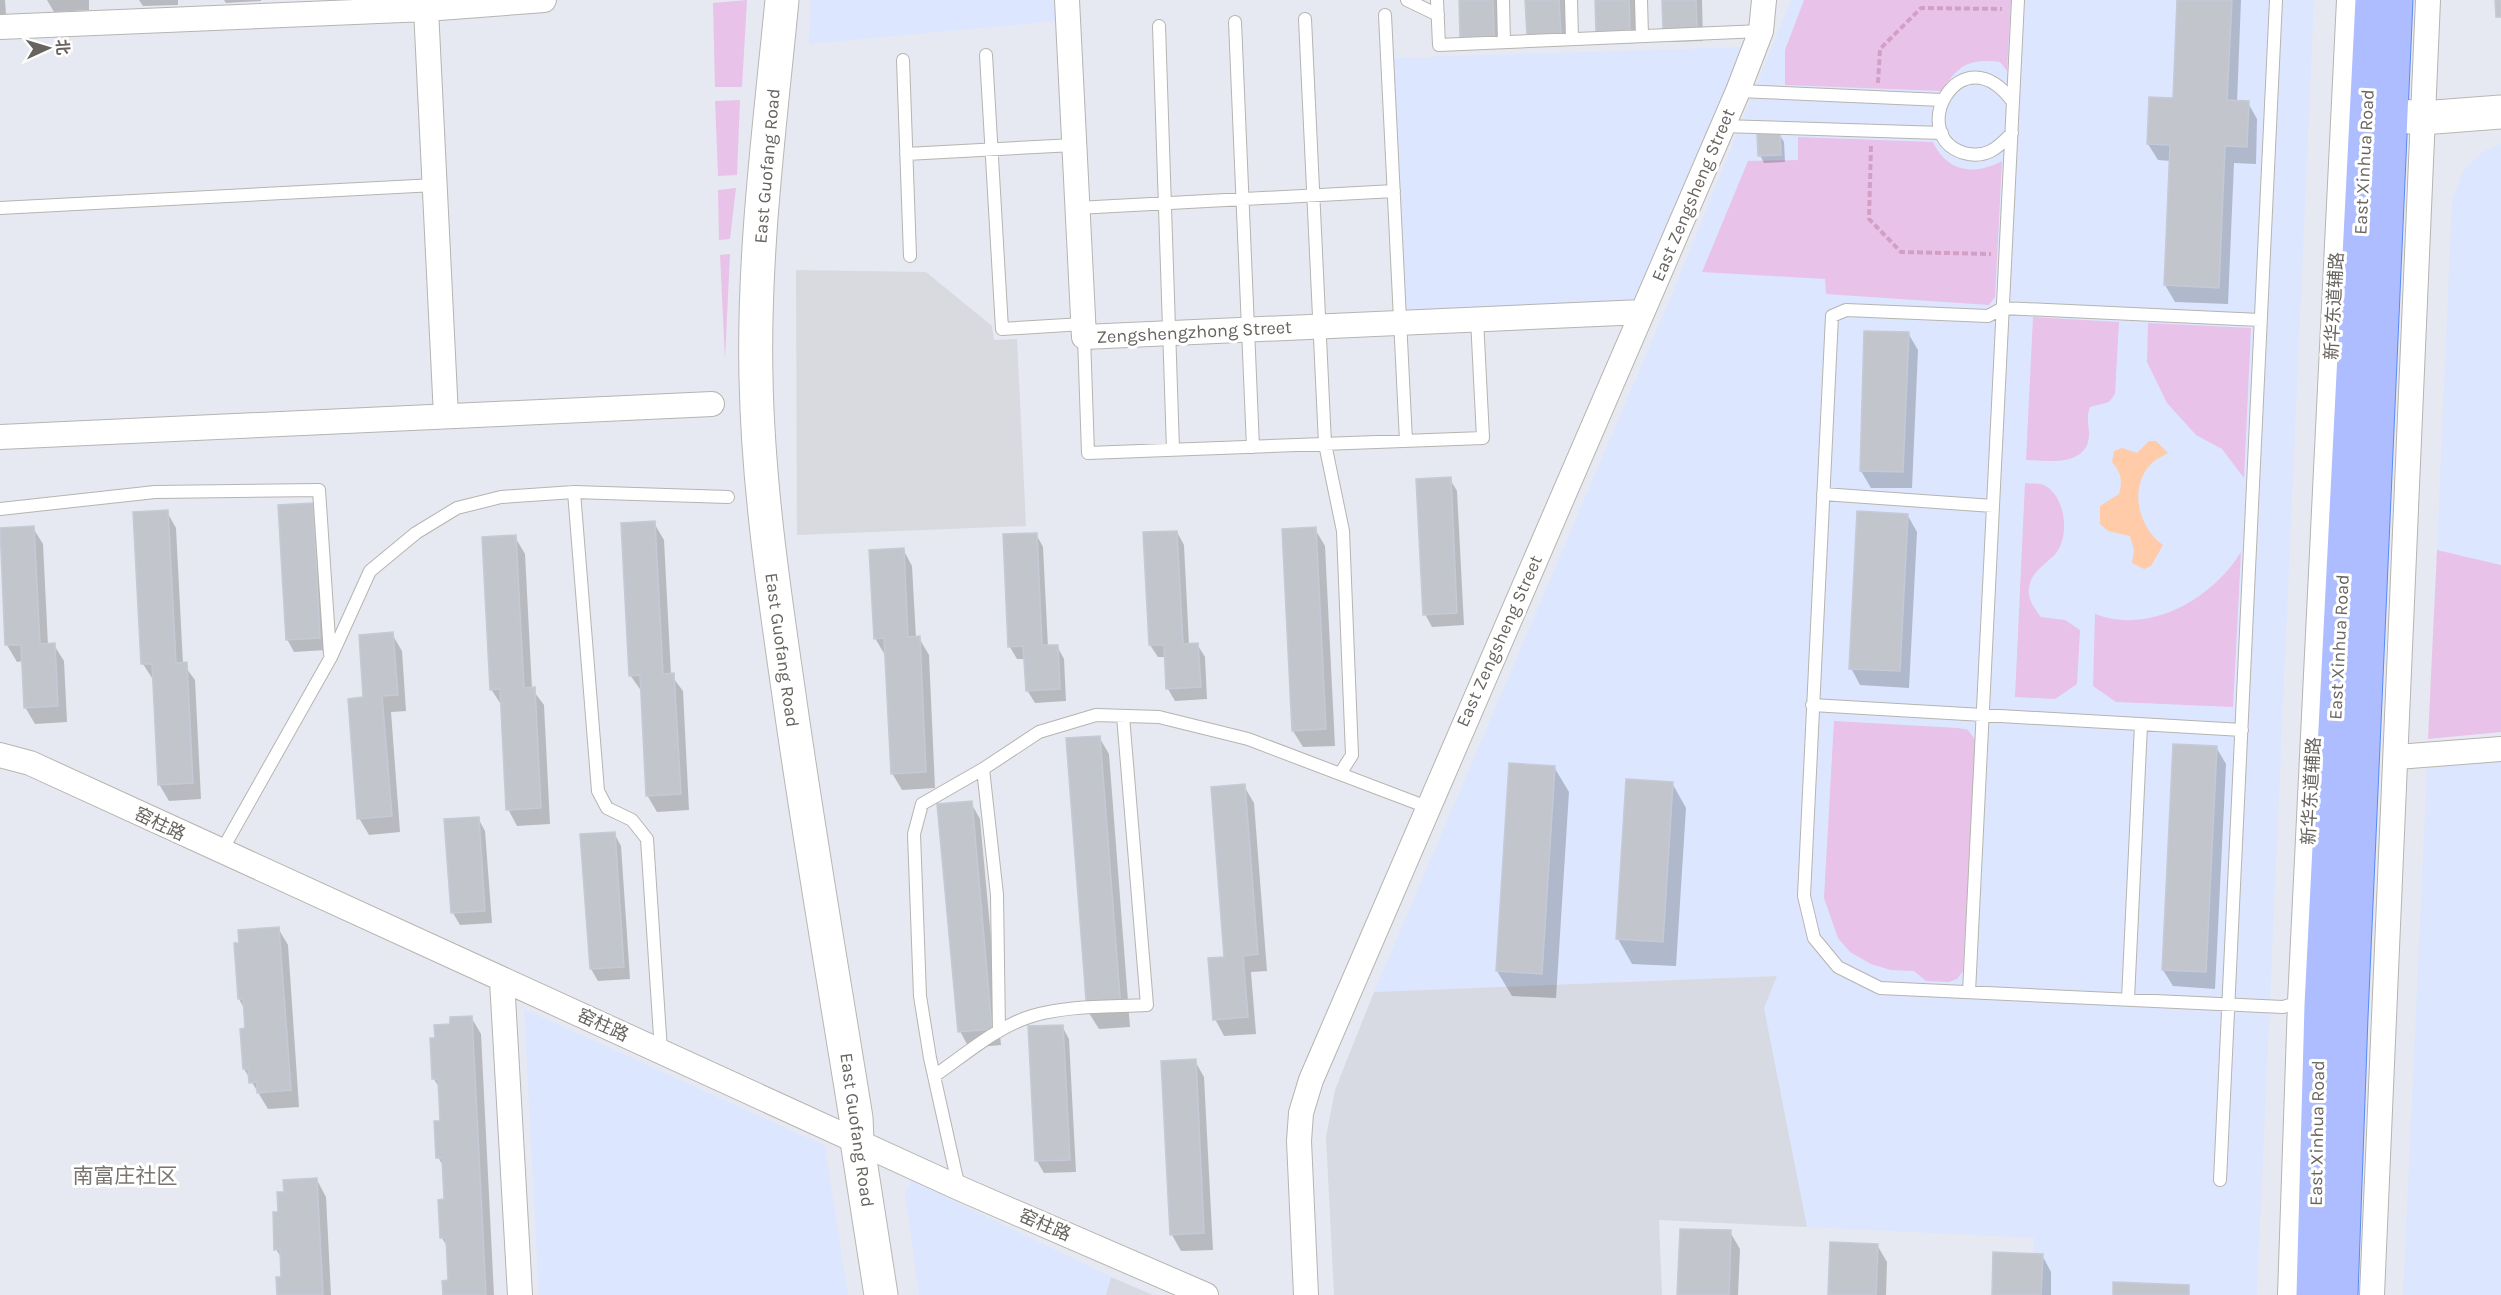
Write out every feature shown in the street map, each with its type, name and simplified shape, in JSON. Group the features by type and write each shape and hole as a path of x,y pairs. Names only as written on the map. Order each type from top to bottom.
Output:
{"main road":[{"name":"East Xinhua Road","path":"2341,1295 2381,114 2372,0"},
{"name":"East Xinhua Road","path":"2313,1295 2321,1005 2381,114 2396,0"}],"street":[{"path":"0,27 426,9 544,0"},
{"name":"East Guofang Road","path":"782,0 760,237 756,375 759,449 769,561 803,796 856,1118 857,1141 881,1295"},
{"name":"Zengshengzhong Street","path":"1067,0 1083,330 1169,333 1642,312"},
{"name":"East Zengsheng Street","path":"1306,1295 1299,1141 1302,1113 1311,1080 1738,91 1761,31 1764,0"},
{"name":"新华东道辅路","path":"2349,0 2381,114 2397,757 2372,1295"},
{"name":"新华东道辅路","path":"2290,1295 2300,1002 2381,114 2428,0"},
{"path":"426,9 446,416"},
{"path":"2381,114 2501,112"},
{"path":"0,436 712,404"},
{"path":"2397,757 2501,749"},
{"name":"窑柱路","path":"0,755 30,764 959,1188 1206,1295"},
{"path":"502,980 520,1295"}],"lane":[{"path":"1407,0 1438,15"},
{"path":"1437,0 1439,45 1761,31"},
{"path":"1503,0 1504,42"},
{"path":"1571,0 1572,39"},
{"path":"1641,0 1642,36"},
{"path":"2220,1180 2276,0"},
{"path":"1969,992 2012,133 2015,4"},
{"path":"1385,15 1406,441"},
{"path":"1305,19 1325,444 1343,531 1352,755 1340,774"},
{"path":"1235,22 1254,447"},
{"path":"1159,26 1173,449"},
{"path":"986,55 1002,329 1083,330 1088,453 1484,438 1477,320"},
{"path":"903,60 910,256"},
{"path":"2012,133 1998,148 1986,154 1973,155 1949,144 1942,133 1938,111 1949,89 1972,78 1985,78 2000,85 2013,102"},
{"path":"1738,91 1942,100"},
{"path":"1722,126 1942,133"},
{"path":"906,154 1074,145"},
{"path":"0,208 435,185"},
{"path":"1077,208 1394,191"},
{"path":"2260,320 2003,308 1988,316 1846,310 1832,316 1803,896 1814,938 1838,968 1880,988 2283,1007 2300,1002"},
{"path":"0,509 155,492 319,489 331,657"},
{"path":"220,852 331,657 370,571 416,533 457,508 501,497 574,492 728,497"},
{"path":"574,492 598,791 608,808 632,820 646,839 661,1051"},
{"path":"1823,494 1993,506"},
{"path":"1812,705 2242,730"},
{"path":"959,1188 934,1077 920,996 914,834 921,804 984,769 1040,732 1096,715 1159,717 1248,739 1427,807"},
{"path":"934,1077 999,1031 1032,1016 1062,1011 1147,1005 1123,716"},
{"path":"2128,999 2141,725"},
{"path":"984,769 997,895 999,1031"}],"path":[{"path":"1877,97 1880,49 1921,8 2015,4"},
{"path":"1871,130 1869,219 1901,252 1994,255"}],"shaded area":[{"path":"747,0 742,87 715,87 713,3"},
{"path":"811,0 1055,0 1056,21 809,44"},
{"path":"1791,0 2314,0 2257,1295 2031,1295 2034,1238 1807,1227 1764,1008 1776,976 1374,992 1678,280"},
{"path":"1804,0 2011,0 2007,71 2000,62 1980,61 1965,65 1953,75 1942,91 1785,85 1785,50"},
{"path":"1744,47 1633,306 1405,316 1394,58"},
{"path":"740,100 737,175 718,176 715,101"},
{"path":"1798,137 1933,142 1946,160 1962,168 1981,169 2002,161 1995,297 1989,305 1826,294 1825,279 1702,272 1748,161 1798,160"},
{"path":"2501,144 2501,565 2437,550 2452,200 2463,171 2484,151"},
{"path":"736,188 730,239 719,240 718,190"},
{"path":"730,254 725,359 720,255"},
{"path":"796,270 926,272 992,326 994,340 1017,339 1026,526 797,535"},
{"path":"2033,317 2119,322 2115,394 2109,402 2090,407 2087,445 2082,453 2065,460 2026,460"},
{"path":"2148,323 2251,328 2244,478 2222,449 2196,435 2167,403 2147,362"},
{"path":"2149,441 2156,441 2168,453 2152,463 2140,483 2138,495 2142,518 2154,538 2163,545 2151,566 2144,569 2132,563 2134,550 2130,536 2108,531 2100,524 2100,506 2119,494 2121,481 2112,462 2114,451 2122,448 2137,453"},
{"path":"2025,483 2044,485 2051,490 2061,506 2064,525 2061,544 2057,552 2036,572 2030,582 2030,600 2041,617 2065,620 2080,630 2077,684 2055,699 2015,697"},
{"path":"2437,550 2501,565 2501,732 2428,739"},
{"path":"2241,552 2233,707 2116,702 2093,686 2095,614 2116,619 2137,620 2158,616 2178,608 2197,598 2214,584"},
{"path":"1834,721 1958,728 1968,730 1976,741 1963,971 1957,979 1949,982 1926,981 1914,971 1891,970 1871,964 1850,952 1838,938 1824,898"},
{"path":"2501,762 2501,1295 2403,1295 2427,767"},
{"path":"1777,976 1764,1008 1807,1227 1659,1220 1662,1295 1334,1295 1326,1137 1335,1090 1374,992"},
{"path":"524,1009 825,1146 848,1295 539,1295"},
{"path":"911,1180 1111,1277 1106,1295 919,1295 905,1194"},
{"path":"1111,1277 1153,1295 1106,1295"}],"building":[{"path":"1459,0 1493,0 1494,36 1460,37"},
{"path":"1525,0 1559,0 1561,34 1527,35"},
{"path":"1595,0 1629,0 1630,31 1596,32"},
{"path":"1662,0 1696,0 1697,29 1663,30"},
{"path":"2177,0 2232,0 2227,100 2249,101 2247,147 2225,146 2219,288 2164,285 2170,145 2147,144 2149,97 2173,98"},
{"path":"2495,0 2501,0 2501,17 2496,17"},
{"path":"1780,133 1781,155 1758,156 1757,134"},
{"path":"1864,331 1909,332 1903,472 1860,471"},
{"path":"1451,477 1457,613 1423,615 1416,479"},
{"path":"313,503 320,638 286,640 278,505"},
{"path":"168,510 176,663 187,662 193,783 158,785 152,664 141,664 133,512"},
{"path":"1857,511 1908,514 1900,671 1849,669"},
{"path":"655,521 663,674 674,673 681,794 646,796 640,675 629,676 621,523"},
{"path":"34,526 40,644 55,643 58,706 24,708 21,645 5,645 0,528"},
{"path":"1316,527 1326,729 1292,731 1282,529"},
{"path":"1177,531 1183,644 1198,643 1201,687 1166,689 1164,645 1149,645 1143,532"},
{"path":"1037,533 1042,645 1058,645 1060,689 1026,691 1023,646 1008,647 1003,534"},
{"path":"516,535 524,688 535,687 541,808 506,810 500,689 490,690 482,537"},
{"path":"904,548 908,637 920,636 926,772 891,774 884,638 874,639 869,550"},
{"path":"393,632 398,695 382,696 392,816 357,819 348,699 363,697 359,635"},
{"path":"1100,736 1121,1010 1087,1013 1066,738"},
{"path":"2173,744 2217,746 2206,972 2162,970"},
{"path":"1509,763 1555,766 1542,974 1496,971"},
{"path":"1626,779 1673,782 1663,942 1616,939"},
{"path":"1245,784 1258,954 1243,956 1248,1017 1213,1020 1208,958 1224,957 1211,787"},
{"path":"972,801 992,1029 958,1032 937,804"},
{"path":"479,817 485,911 451,913 444,819"},
{"path":"615,832 624,967 590,969 580,834"},
{"path":"279,927 291,1090 257,1093 257,1082 249,1083 248,1069 243,1069 240,1029 245,1028 243,999 238,999 234,943 239,943 238,930"},
{"path":"472,1016 486,1295 443,1295 442,1281 448,1280 446,1238 440,1238 438,1200 444,1199 442,1158 436,1158 434,1121 440,1121 438,1079 432,1079 430,1038 435,1038 434,1025 450,1024 450,1017"},
{"path":"1063,1025 1070,1160 1035,1161 1028,1026"},
{"path":"1196,1059 1204,1233 1170,1235 1161,1061"},
{"path":"317,1178 323,1295 277,1295 276,1277 281,1277 280,1249 274,1250 273,1212 278,1212 277,1192 284,1192 283,1180"},
{"path":"1680,1229 1731,1230 1729,1295 1677,1295"},
{"path":"1830,1242 1878,1244 1876,1295 1828,1295"},
{"path":"1993,1252 2043,1254 2041,1295 1992,1295"},
{"path":"2113,1282 2189,1285 2189,1295 2113,1295"}],"district":[{"name":"南富庄社区","path":"125,1176"}]}
